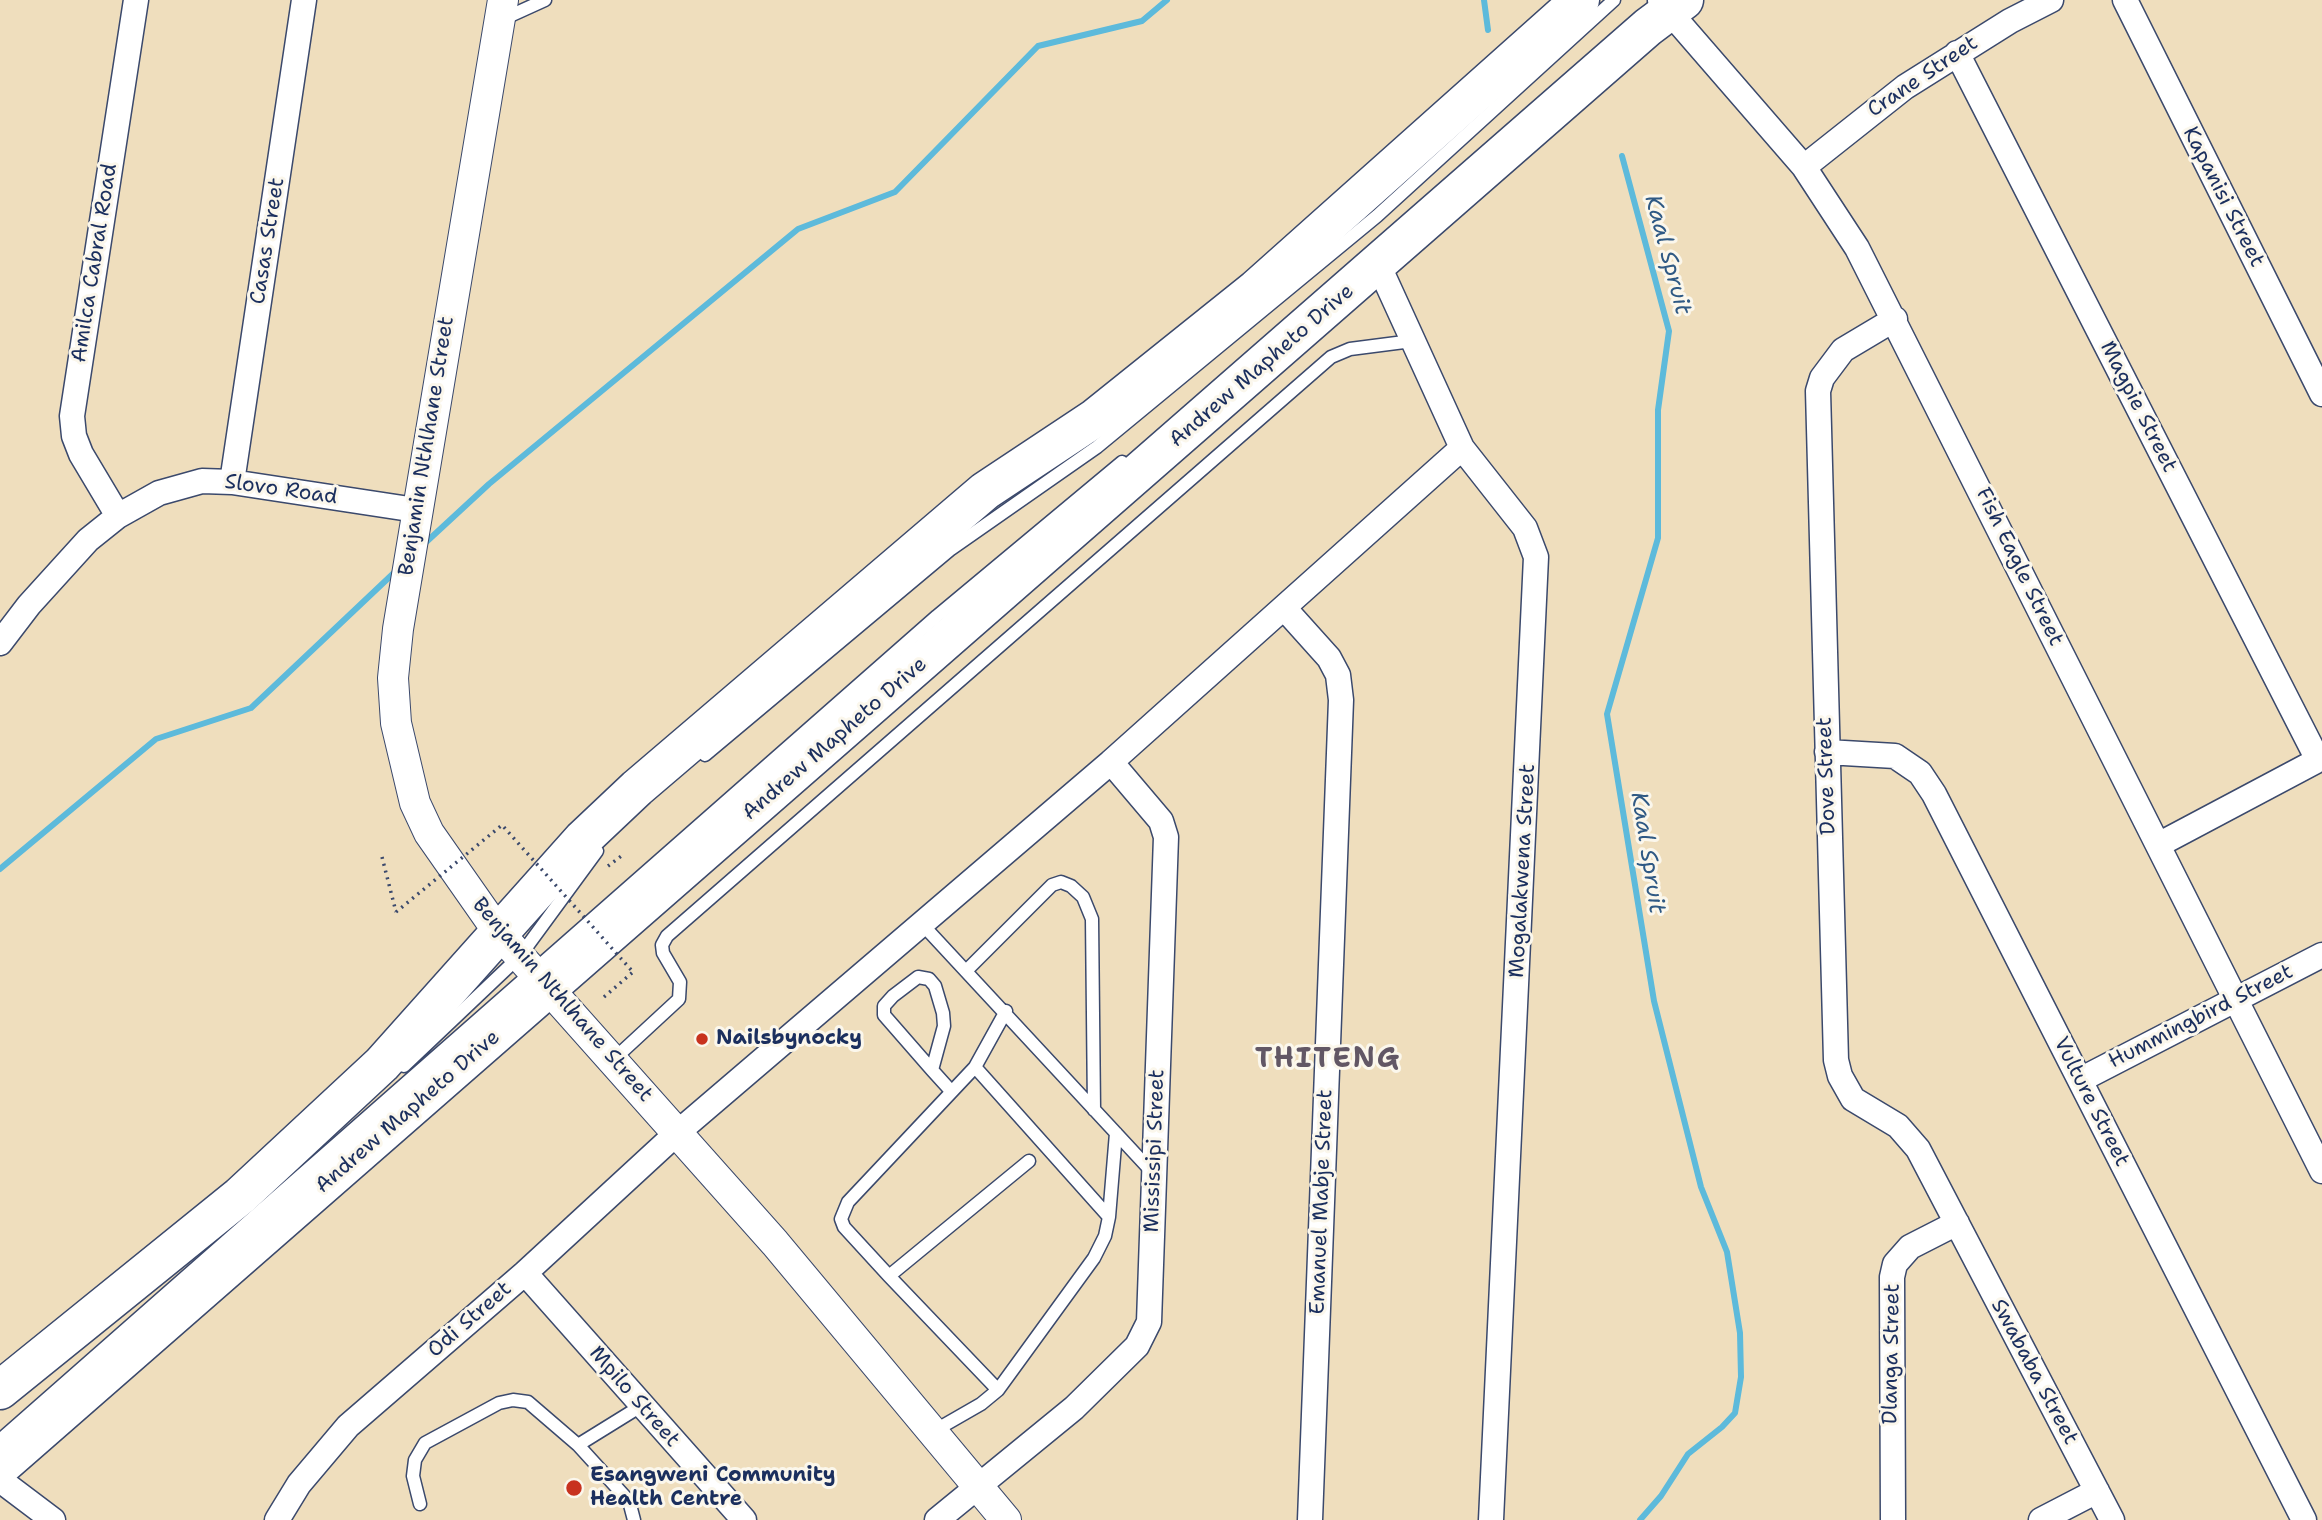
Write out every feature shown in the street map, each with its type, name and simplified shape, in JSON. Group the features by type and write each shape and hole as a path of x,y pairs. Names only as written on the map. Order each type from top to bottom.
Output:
{"main road":[{"name":"Andrew Mapheto Drive","path":"0,1467 525,962 583,839 637,788 985,491 1095,418 1505,83 1542,49 1580,0"},
{"name":"Andrew Mapheto Drive","path":"0,1390 240,1196 383,1064 525,962 1364,267 1668,3"}],"street":[{"name":"Amilca Cabral Road","path":"118,516 81,454 74,436 72,416 136,0"},
{"name":"Casas Street","path":"232,482 304,0"},
{"name":"Crane Street","path":"1804,167 1905,87 1957,53 2051,0"},
{"name":"Kapanisi Street","path":"2125,0 2322,394"},
{"name":"Fish Eagle Street","path":"1668,3 1804,167 1857,248 2236,999 2318,1154"},
{"name":"Benjamin Nthlhane Street","path":"501,10 414,516 398,629 393,678 396,723 415,803 429,833 525,962 775,1243 1006,1520"},
{"name":"Magpie Street","path":"1957,53 2320,759"},
{"name":"Mogalakwena Street","path":"1364,267 1412,341 1462,448 1525,528 1536,557 1491,1520"},
{"name":"Dove Street","path":"1895,319 1843,350 1822,378 1818,391 1835,1040 1840,1076 1853,1099 1908,1135 1957,1223"},
{"name":"Odi Street","path":"277,1520 299,1484 348,1426 525,1273 677,1133 1285,610 1462,448"},
{"name":"Slovo Road","path":"0,643 62,567 118,516 159,493 202,481 232,482 414,516"},
{"name":"Emanuel Mabje Street","path":"1285,610 1329,658 1338,675 1341,700 1310,1520"},
{"name":"Vulture Street","path":"1827,752 1895,756 1920,772 2304,1520"},
{"path":"2158,845 2320,759"},
{"name":"Mississipi Street","path":"937,1520 1074,1408 1129,1354 1145,1333 1150,1310 1166,837 1161,821 1111,762"},
{"name":"Hummingbird Street","path":"2080,1080 2322,955"},
{"name":"Swababa Street","path":"1957,1223 2112,1520"},
{"name":"Dlanga Street","path":"1893,1520 1892,1277 1895,1264 1910,1247 1957,1223"},
{"name":"Mpilo Street","path":"525,1273 744,1520"},
{"path":"0,1480 53,1520"},
{"path":"2041,1520 2097,1490"}],"lane":[{"path":"501,10 545,0"},
{"path":"1542,49 1614,0"},
{"path":"694,765 951,549 1097,447 1377,216 1505,83"},
{"path":"613,1060 679,999 680,982 663,953 662,945 667,936 1331,357 1350,349 1412,341"},
{"path":"157,1283 293,1172 525,962 1134,452"},
{"path":"0,1440 525,962 608,837"},
{"path":"967,970 1052,886 1061,882 1071,886 1083,897 1092,919 1094,1110"},
{"path":"922,923 1155,1175"},
{"path":"932,1070 943,1026 943,1013 935,986 929,979 918,977 884,1006 884,1015 932,1070 951,1091"},
{"path":"998,1390 844,1227 842,1210 975,1067 1006,1011"},
{"path":"975,1067 1109,1217"},
{"path":"934,1431 981,1404 998,1390 1094,1258 1105,1236 1109,1217 1116,1133"},
{"path":"889,1276 1029,1161"},
{"path":"420,1504 412,1476 415,1460 425,1443 499,1403 513,1400 528,1402 578,1446 629,1501 634,1520"},
{"path":"578,1446 641,1405"}],"path":[{"path":"382,857 396,912 502,825 633,972 604,997"}],"waterway":[{"path":"423,545 489,484 798,229 895,192 1038,46 1142,21 1167,0"},
{"name":"Kaal Spruit","path":"1484,0 1488,30"},
{"name":"Kaal Spruit","path":"1622,156 1669,331 1658,410 1658,538 1607,714 1654,1001 1701,1187 1727,1252 1740,1333 1741,1377 1735,1413 1688,1454 1661,1496 1640,1520"},
{"path":"0,869 156,739 251,708 398,569"}],"place":[{"name":"Nailsbynocky","path":"702,1039"},
{"name":"Esangweni Community Health Centre","path":"574,1488"}],"district":[{"name":"THITENG","path":"1328,1060"}]}
